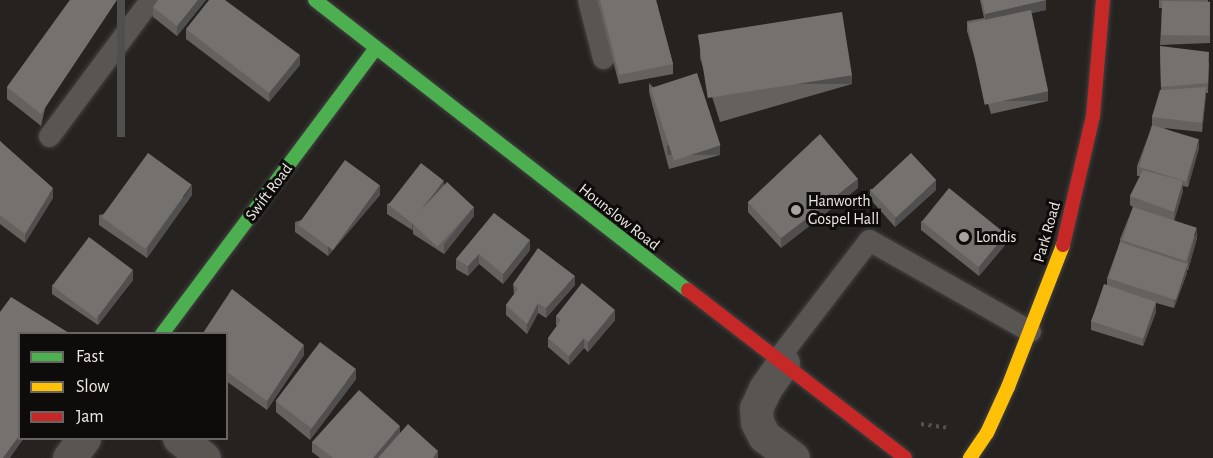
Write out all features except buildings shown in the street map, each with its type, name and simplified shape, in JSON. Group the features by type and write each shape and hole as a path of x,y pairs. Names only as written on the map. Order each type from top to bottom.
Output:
{"street":[{"name":"Hounslow Road","path":"315,0 375,49 905,458"},
{"name":"Park Road","path":"970,458 987,433 1062,249 1093,116 1103,0"},
{"name":"Swift Road","path":"163,332 375,49"},
{"path":"780,361 756,408 757,422 764,436 793,458"},
{"path":"69,458 82,440"},
{"path":"182,440 204,458"}],"lane":[{"path":"49,136 150,0"},
{"path":"588,0 603,58"},
{"path":"780,361 869,240 1030,330"}],"path":[{"path":"914,421 948,428"}],"traffic: fast":[{"path":"315,0 688,290"},
{"path":"163,332 375,49"}],"traffic: slow":[{"path":"970,458 987,433 1008,387 1063,245"}],"traffic: jam":[{"path":"1063,245 1093,116 1103,0"},
{"path":"688,290 905,458"}],"place":[{"name":"Hanworth Gospel Hall","path":"796,210"},
{"name":"Londis","path":"964,237"}]}
